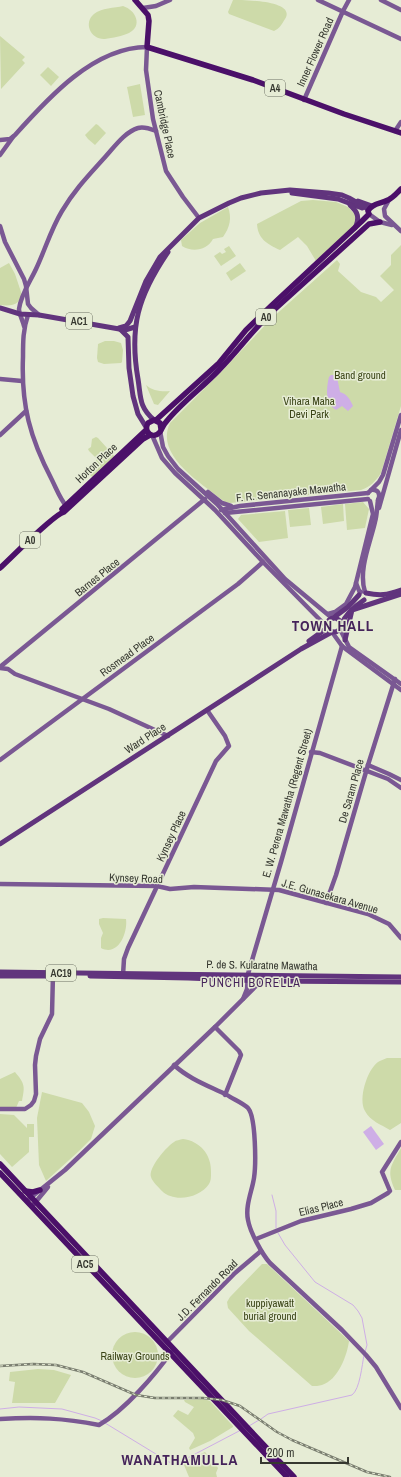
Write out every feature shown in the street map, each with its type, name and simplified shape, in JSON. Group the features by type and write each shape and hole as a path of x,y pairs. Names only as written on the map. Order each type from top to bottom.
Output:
{"highway":[{"path":"135,0 148,17 147,47"},
{"name":"A4","path":"147,47 253,80 304,100 398,132"},
{"name":"A0","path":"380,222 369,224 274,309 218,371 170,418 157,435 149,432 148,423 155,420 218,363 246,330 353,230 369,210 389,200 401,189"},
{"path":"155,420 160,423 161,430"},
{"name":"Horton Place","path":"0,568 61,512 64,512 68,505 149,432"},
{"name":"AC5","path":"0,1164 25,1191 29,1200"},
{"name":"AC5","path":"0,1173 33,1204 167,1342 171,1351"},
{"path":"25,1191 33,1192 40,1190"},
{"name":"AC5","path":"33,1204 171,1351 294,1477"},
{"name":"AC5","path":"245,1428 287,1477"}],"main road":[{"path":"142,8 156,6 170,0"},
{"path":"318,0 401,39"},
{"name":"Inner Flower Road","path":"304,100 349,0"},
{"path":"381,0 401,10"},
{"path":"148,17 156,6"},
{"path":"0,155 15,135 48,99 82,71 102,59 134,47 147,47"},
{"name":"Cambridge Place","path":"147,47 146,70 156,131 166,171 183,198 199,218"},
{"path":"398,132 401,122"},
{"path":"24,326 19,310 26,286 35,271 62,211 85,177 116,144 128,134 139,128 148,128 156,131"},
{"path":"0,140 10,139 15,135"},
{"path":"283,191 338,199 369,210"},
{"path":"119,328 128,324 143,287 160,257 199,218 241,198 261,193 283,191 328,193 349,198 369,210 380,222 394,226"},
{"path":"389,200 385,206 384,212 386,219 401,231"},
{"path":"349,204 358,215 357,224 353,230"},
{"path":"0,226 5,242 24,279 28,304 39,315"},
{"path":"155,420 145,411 140,399 136,371 134,337 141,303 152,279 172,246"},
{"path":"143,287 146,293"},
{"name":"AC1","path":"0,308 20,314 39,315 119,328"},
{"path":"28,315 24,326 22,381 26,411 37,450 55,486 68,505"},
{"path":"119,328 127,330 135,327"},
{"path":"119,328 128,337 129,368 133,396 138,414 162,458 175,473 232,520 285,579 333,618 338,619 345,640 352,649 394,681 401,690"},
{"path":"128,337 131,335 134,337"},
{"path":"0,379 22,381"},
{"path":"0,434 26,411"},
{"path":"328,614 335,612 346,604 352,594 373,514 369,496 383,476 401,415"},
{"path":"161,430 163,447 178,469 198,486 263,562 332,632 342,646 394,681 401,684"},
{"path":"332,632 336,632 344,618 363,595 362,574 401,430"},
{"path":"376,519 379,492 388,477"},
{"path":"198,486 225,505 239,509 232,520"},
{"path":"369,496 375,490 379,492"},
{"name":"F. R. Senanayake Mawatha","path":"221,512 369,496 374,502 378,500"},
{"name":"Barnes Place","path":"0,668 205,499"},
{"name":"Rosmead Place","path":"0,760 238,584 263,562"},
{"path":"356,583 363,595 372,602"},
{"path":"327,627 328,620 333,618 363,595 380,596 401,590"},
{"path":"352,610 372,602 382,601 401,594"},
{"path":"345,640 352,610"},
{"name":"Ward Place","path":"301,649 327,627"},
{"name":"Ward Place","path":"0,844 301,649 332,632"},
{"name":"E. W. Perera Mawatha (Regent Street)","path":"243,999 247,989 247,977 271,890 281,862 342,646"},
{"path":"0,668 8,669 15,674 123,715 168,736"},
{"name":"De Saram Place","path":"326,903 336,875 394,681"},
{"name":"Kynsey Place","path":"123,975 124,959 128,948 216,761 229,746 225,736 207,710"},
{"path":"311,752 320,753 388,779 401,788"},
{"path":"368,765 401,780"},
{"name":"Kynsey Road","path":"0,884 157,886 170,889 194,887 271,890"},
{"name":"J.E. Gunasekara Avenue","path":"271,890 279,890 368,914 389,924 401,938"},
{"path":"251,966 255,978 255,987"},
{"name":"AC19","path":"0,972 53,975"},
{"path":"0,1109 25,1109 34,1101 36,1094 36,1056 40,1039 52,1014 53,975"},
{"name":"AC19","path":"0,976 123,975"},
{"name":"P. de S. Kularatne Mawatha","path":"123,975 255,978 401,977"},
{"name":"P. de S. Kularatne Mawatha","path":"255,978 265,981 401,982"},
{"path":"33,1204 56,1178 255,987 265,981"},
{"path":"215,1027 239,1051 240,1055 225,1095"},
{"path":"174,1065 186,1075 248,1108 251,1114 256,1161 247,1219 261,1251 270,1263 342,1330 365,1354 376,1367 401,1408"},
{"name":"Elias Place","path":"256,1239 301,1221 351,1209 371,1202 390,1191 382,1172 401,1142"},
{"path":"29,1200 56,1178"},
{"name":"J.D. Fernando Road","path":"167,1342 230,1278 261,1251"},
{"path":"0,1419 33,1417 70,1419 102,1423 136,1395 171,1351"}],"green space":[{"path":"233,0 267,2 283,8 287,13 282,24 274,31 229,14 228,12"},
{"path":"123,6 128,8 136,18 136,26 133,30 124,35 105,39 100,39 92,34 89,22 94,14 104,9"},
{"path":"0,36 25,57 22,60 25,63 1,89"},
{"path":"48,67 59,77 51,86 40,75"},
{"path":"140,84 145,115 133,117 127,87"},
{"path":"96,124 106,133 95,145 85,135"},
{"path":"313,200 336,202 348,207 356,216 356,224 316,261 307,246 298,237 280,250 271,246 261,237 257,224 301,201"},
{"path":"228,207 230,222 223,237 213,239 207,246 195,250 182,246 181,240 200,223"},
{"name":"Vihara Maha Devi Park","path":"401,245 401,406 381,473 375,481 361,490 230,503 225,502 183,468 169,447 167,435 170,423 271,319 337,260 340,264 338,271 361,292 376,297 381,302 394,290 380,276 391,265 391,255"},
{"path":"229,246 236,256 221,266 214,256 220,252 222,254 226,252 224,249"},
{"path":"9,263 15,274 22,295 21,299 14,304 0,305 0,268"},
{"path":"240,263 246,271 231,281 226,273"},
{"path":"105,341 121,343 123,350 121,363 104,364 98,362 98,344"},
{"path":"146,385 151,389 158,391 170,391 158,405 154,404"},
{"path":"96,437 116,458 94,478 88,474 86,468 97,459 88,449 91,447 92,439"},
{"path":"363,502 369,509 365,528 347,530 345,504"},
{"path":"343,504 344,521 323,524 321,507"},
{"path":"309,508 311,525 290,527 288,510"},
{"path":"285,511 288,538 259,542 238,519 241,515"},
{"path":"99,919 126,919 125,931 121,942 112,949 107,950 101,948 101,938 103,933 99,924"},
{"path":"387,1058 401,1058 401,1123 390,1130 373,1120 367,1114 363,1106 363,1092 370,1071 378,1062"},
{"path":"15,1072 21,1079 23,1085 24,1092 22,1101 19,1101 16,1108 0,1108 0,1079"},
{"path":"42,1092 82,1103 89,1112 95,1126 91,1139 46,1181 39,1165 37,1118"},
{"path":"0,1114 14,1115 27,1128 27,1124 34,1124 34,1137 29,1137 29,1152 12,1167 0,1154"},
{"path":"183,1139 195,1143 204,1150 211,1166 211,1177 209,1184 200,1193 193,1196 180,1198 167,1195 162,1191 151,1177 151,1173 155,1163 167,1148 175,1141"},
{"path":"401,1148 401,1190 395,1190 390,1173 392,1164"},
{"name":"kuppiyawatt burial ground","path":"262,1264 267,1264 349,1341 341,1367 328,1382 321,1385 312,1386 249,1331 228,1308 227,1302 230,1297"},
{"name":"Railway Grounds","path":"130,1332 140,1332 148,1336 154,1342 158,1350 158,1360 154,1368 148,1374 140,1378 130,1378 122,1374 116,1368 112,1360 112,1350 116,1342 122,1336"},
{"path":"38,1369 54,1370 71,1375 55,1403 12,1403 15,1382 9,1381 10,1372"},
{"path":"204,1399 210,1401 233,1427 210,1441 190,1450 189,1448 195,1438 193,1433 173,1416 178,1410 188,1415 194,1407 184,1400"},
{"path":"205,1452 218,1468 216,1473 217,1477 189,1477 184,1462"}],"shaded area":[{"path":"331,375 337,377 340,392 346,395 352,403 353,406 348,411 342,406 336,410 329,403 327,388 329,377"},
{"path":"371,1126 384,1144 376,1150 363,1132"}],"waterway":[{"path":"272,1195 276,1211 276,1228"},
{"path":"278,1233 285,1245 315,1282 353,1305 358,1311 362,1318 367,1345 365,1352"},
{"path":"261,1419 268,1414 352,1395 355,1392 359,1382 364,1355"},
{"path":"0,1409 19,1407 62,1409 102,1421"},
{"path":"249,1426 259,1420"},
{"path":"105,1423 169,1462 176,1464 241,1430"}],"railway":[{"path":"0,1366 33,1364 56,1365 83,1372 136,1395 155,1398 203,1398 222,1400 240,1406 277,1432 292,1440 367,1472 390,1477"}],"district":[{"name":"TOWN HALL","path":"333,626"},
{"name":"PUNCHI BORELLA","path":"251,983"},
{"name":"WANATHAMULLA","path":"180,1460"}],"park label":[{"name":"Band ground","path":"360,375"}]}
